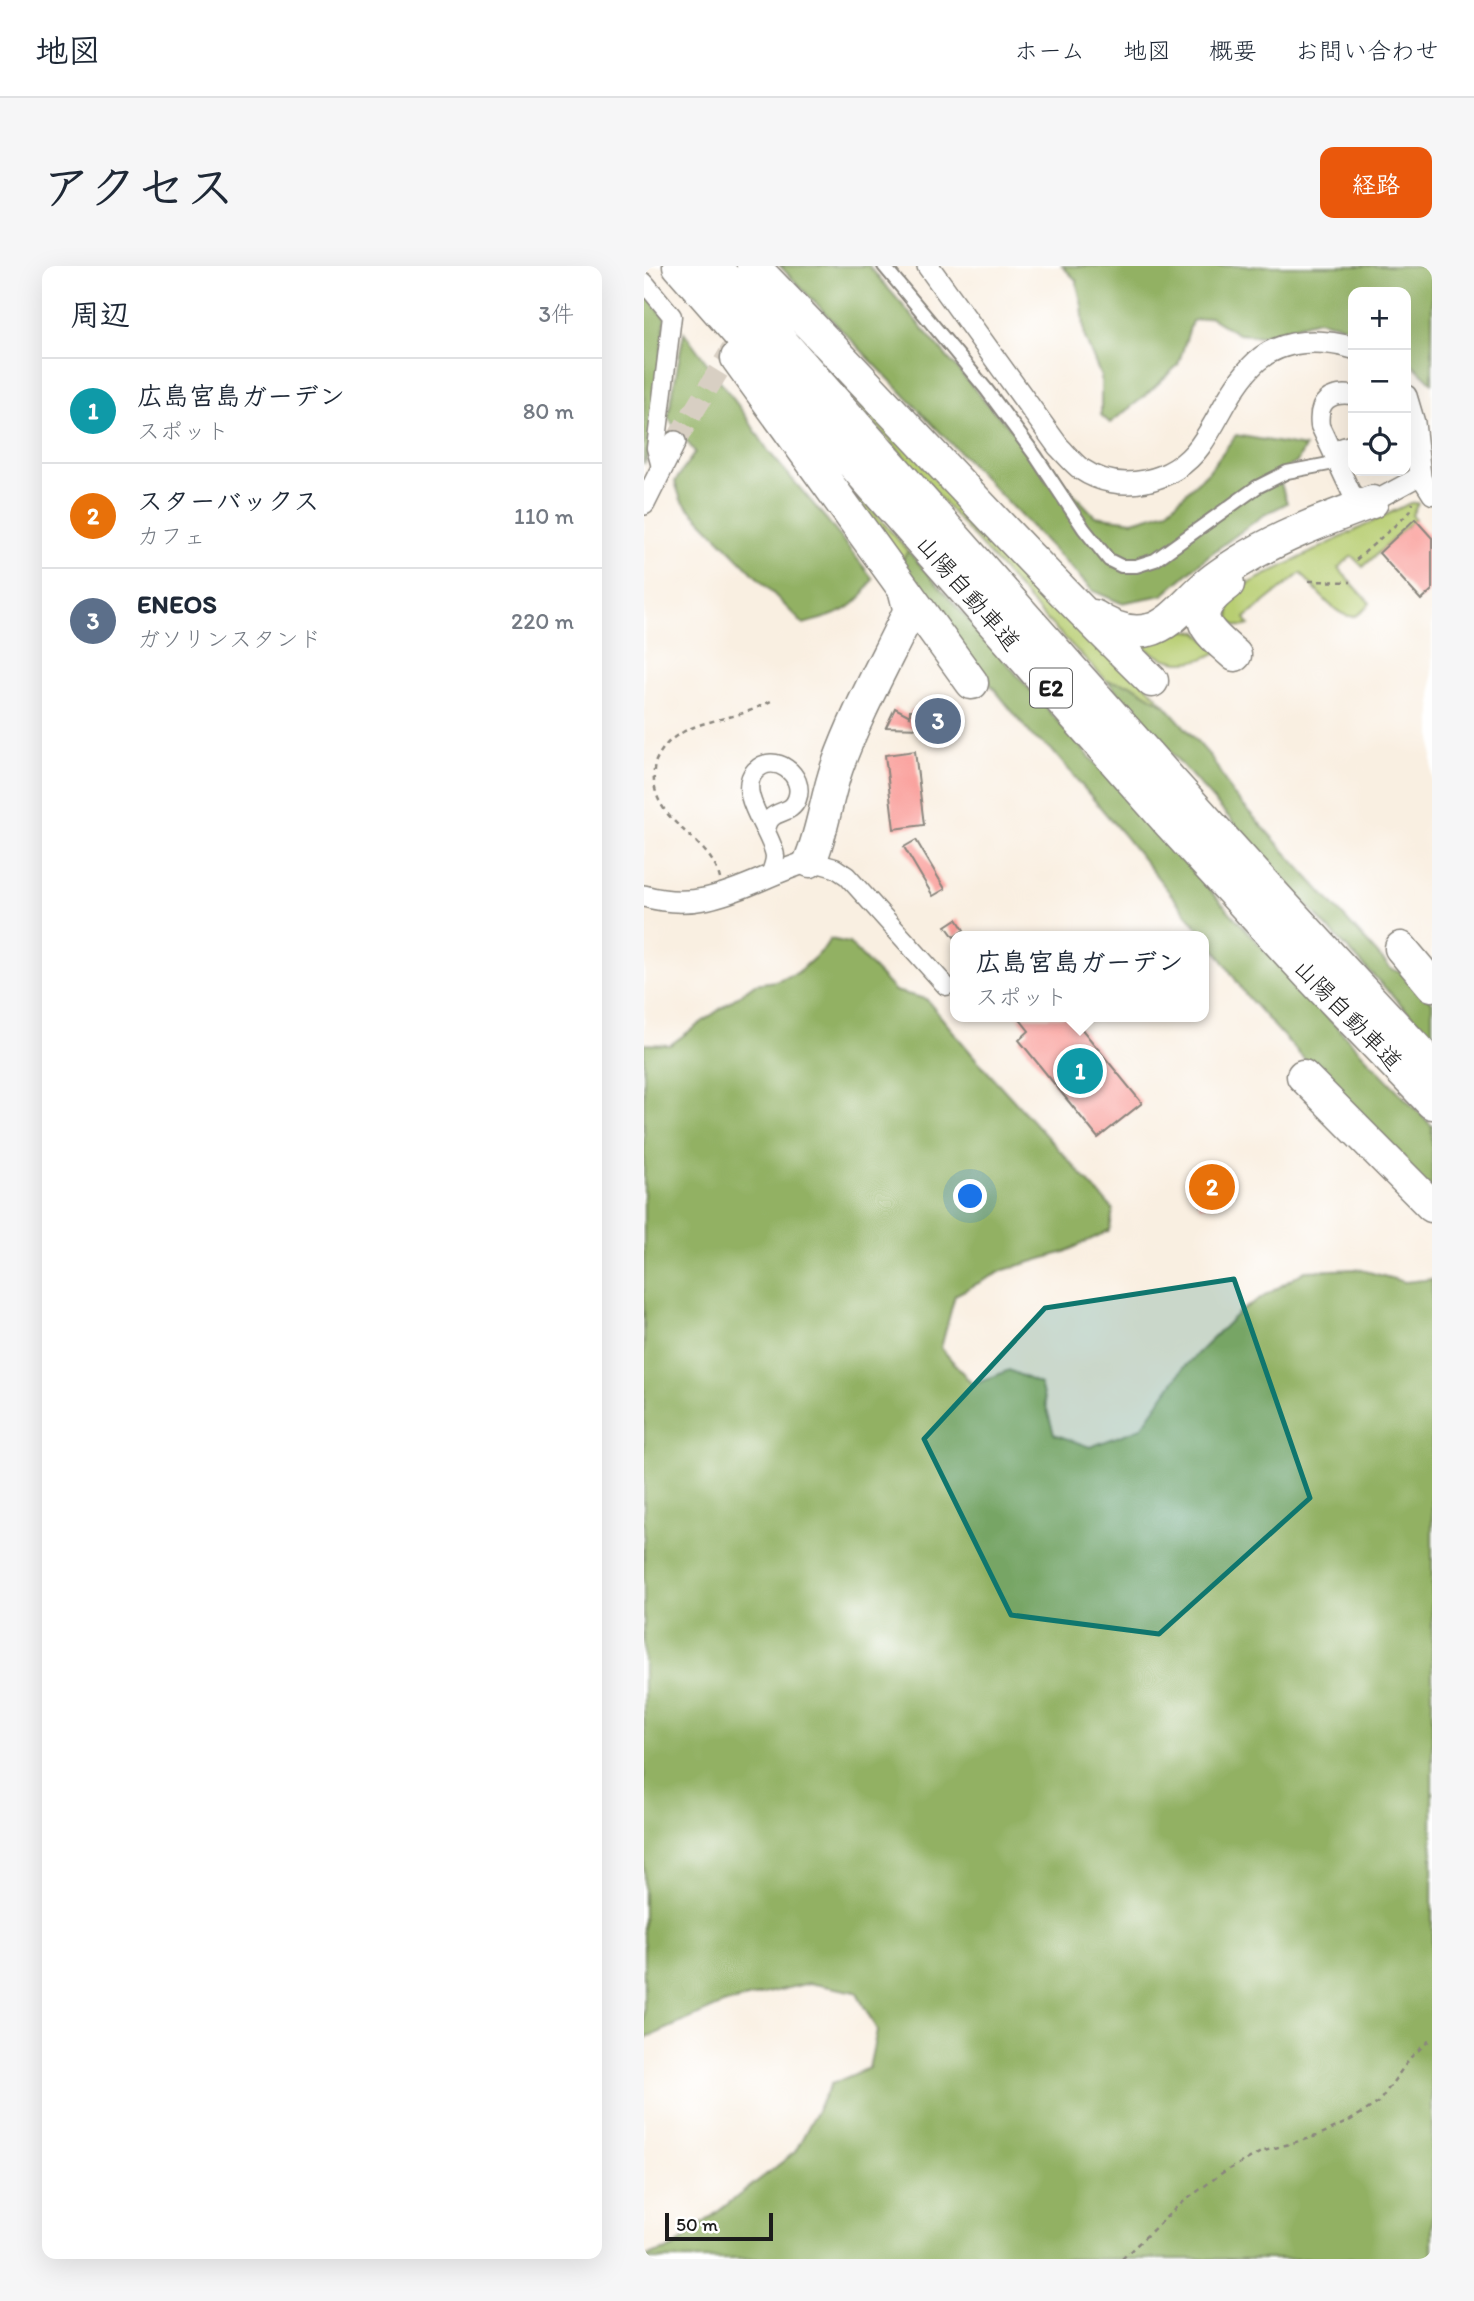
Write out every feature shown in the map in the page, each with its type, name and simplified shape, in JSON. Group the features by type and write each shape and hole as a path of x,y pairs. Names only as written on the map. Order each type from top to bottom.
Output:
{"highway":[{"path":"664,266 743,366 972,683"},
{"name":"山陽自動車道","path":"678,266 1170,824 1432,1103"},
{"name":"山陽自動車道","path":"714,266 1192,805 1432,1065"},
{"path":"753,266 1153,681"},
{"path":"1075,603 1105,623 1124,631 1152,630 1165,623 1209,582 1242,560 1301,530 1372,502"},
{"path":"1235,655 1210,633 1205,624 1203,613 1206,603 1213,595 1247,570 1307,540 1372,502"},
{"path":"810,861 819,838 829,792 848,739 908,614 905,592"},
{"path":"810,861 824,838 848,762 909,643 926,635 943,641"},
{"path":"1401,948 1432,985"},
{"path":"1303,1076 1432,1206"}],"street":[{"path":"884,266 986,389 1035,455 1084,529 1109,560 1121,566 1136,566 1155,560 1257,487 1287,472 1309,466 1333,464"},
{"path":"928,266 1058,446 1080,468 1118,483 1139,483 1160,478 1178,467 1199,448 1240,379 1258,360 1277,348 1305,341 1331,342 1348,347"},
{"path":"644,282 672,316 656,448 661,467"},
{"path":"1348,395 1336,395 1327,400 1319,416 1333,464 1351,492 1357,498 1372,502 1420,476"},
{"path":"1410,413 1420,476 1432,495"},
{"path":"644,504 675,442"},
{"path":"1333,464 1343,447 1348,446"},
{"path":"766,831 775,858 769,877"},
{"path":"644,896 656,899 700,900 725,895 810,861 835,868 847,876 946,986"}],"path":[{"path":"1356,560 1410,512 1413,503"},
{"path":"1309,581 1351,582"},
{"path":"648,788 659,753 668,741 684,731 748,712 773,700"},
{"path":"659,810 664,818 714,863 725,895"},
{"path":"1122,2259 1178,2206 1222,2173 1261,2152 1317,2136 1378,2103 1411,2057 1432,2038"}],"highlighted area":[{"path":"1234,1279 1310,1498 1159,1634 1011,1615 924,1439 1045,1308"}],"green space":[{"path":"737,266 741,266 1166,706 1132,685 1107,681 1042,615"},
{"path":"780,266 869,266 990,407 1095,516 1133,521 1167,511 1208,472 1236,435 1305,447 1297,462 1278,474 1287,503 1262,516 1208,556 1163,595 1121,603 1093,591"},
{"path":"1062,266 1432,266 1432,383 1411,363 1411,287 1348,287 1348,327 1318,320 1260,336 1238,334 1210,317 1192,321 1178,365 1145,396 1110,423 1101,415 1101,377 1085,338 1076,280"},
{"path":"644,291 665,318 650,452 644,464"},
{"path":"684,332 769,452 873,579 852,606 826,618 803,624 681,500 675,482 695,452 668,418"},
{"path":"773,395 908,551 896,568"},
{"path":"1410,503 1418,503 1412,515 1415,519 1363,567 1352,556 1338,568 1370,603 1359,614 1350,616 1335,609 1301,573 1245,618 1249,625 1235,625 1232,622 1229,610 1233,591"},
{"path":"908,551 1232,914 1432,1126 1432,1192 1245,994 1209,942 1209,931 1200,931 1051,749 1033,737 896,568"},
{"path":"1183,630 1198,632 1217,652 1196,661 1176,662 1156,655 1137,641 1167,633"},
{"path":"1107,681 1132,685 1166,706 1211,757 1232,793 1391,969 1409,975 1432,1002 1432,1037 1326,926"},
{"path":"830,939 849,943 895,991 926,999 976,1059 1113,1209 1110,1230 1065,1252 1004,1270 955,1295 941,1348 973,1385 1009,1370 1040,1384 1054,1434 1090,1447 1141,1428 1183,1368 1239,1312 1305,1271 1358,1269 1405,1282 1432,1279 1432,2259 644,2259 673,2248 795,2152 831,2084 869,2068 877,2030 856,1992 809,1983 723,2004 644,2039 644,1044 670,1045 755,984 775,981 797,973 822,951"}],"building":[{"path":"1415,519 1432,538 1432,590 1421,600 1379,553"},
{"path":"895,708 910,716 910,710 960,711 959,729 886,727"},
{"path":"915,751 924,825 894,829 885,755"},
{"path":"916,840 945,889 933,896 904,847"},
{"path":"957,919 964,930 950,932 946,926"},
{"path":"1022,1022 1076,1022 1142,1103 1098,1138 1019,1040 1029,1031"},
{"path":"1216,1170 1221,1203 1200,1206 1196,1173"}],"tunnel":[{"path":"675,442 738,339"}],"place":[{"name":"ENEOS","path":"938,721"},
{"name":"広島宮島ガーデン","path":"1080,1071"},
{"name":"スターバックス","path":"1212,1187"}]}
